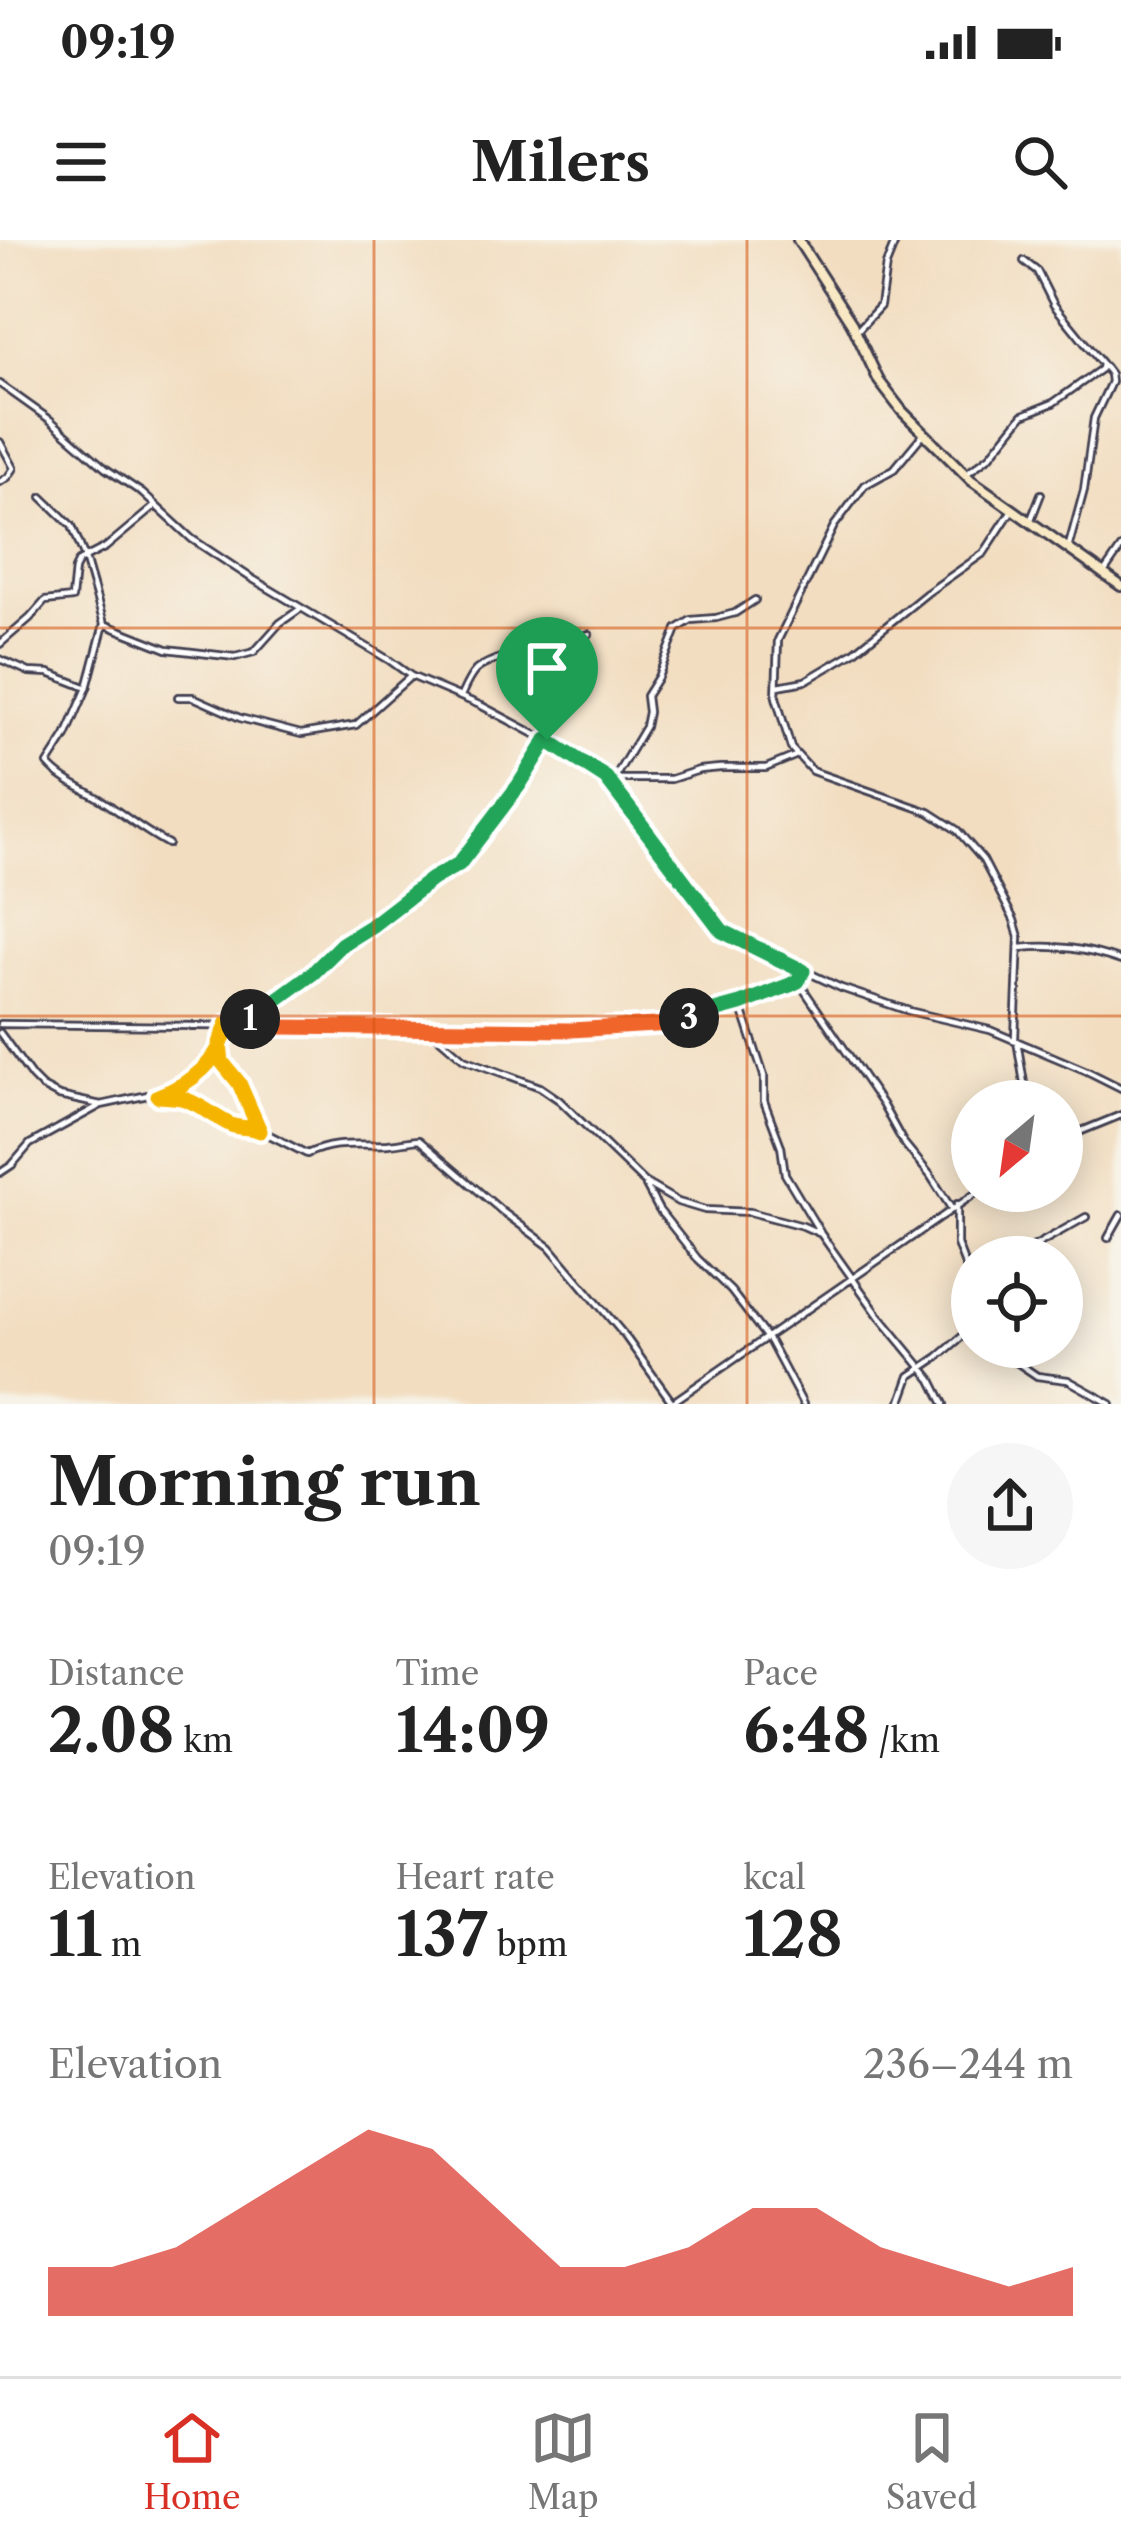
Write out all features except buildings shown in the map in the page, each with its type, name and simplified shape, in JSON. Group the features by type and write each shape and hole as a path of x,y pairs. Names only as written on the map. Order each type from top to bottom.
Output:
{"main road":[{"path":"801,244 883,388 924,433 965,475 1121,586"}],"street":[{"path":"788,240 801,244"},
{"path":"855,332 880,306 886,265 896,240"},
{"path":"1024,261 1037,271 1054,304 1110,374 1111,382 1094,418 1084,490 1068,549"},
{"path":"965,475 990,455 1023,415 1053,404 1093,378 1102,364"},
{"path":"0,384 5,393 41,412 192,539 300,609 411,676 547,740 610,779 722,931 841,988 909,1011 990,1030 1121,1088"},
{"path":"924,433 894,469 865,485 834,526 778,640 779,714 795,756 818,776 929,812 974,845 1014,920 1020,948 1016,1041 1024,1080"},
{"path":"0,442 14,468 0,482"},
{"path":"1030,522 1042,494"},
{"path":"42,496 72,526 104,624 87,688 48,764 62,778 167,844"},
{"path":"0,644 45,601 72,598 79,561 106,547 155,506"},
{"path":"776,686 805,681 854,652 984,553 1012,510"},
{"path":"1103,574 1121,548"},
{"path":"610,779 645,727 646,696 679,626 735,613 755,600"},
{"path":"104,624 167,649 235,657 254,652 280,622 300,609"},
{"path":"461,696 481,666 589,634"},
{"path":"0,659 87,688"},
{"path":"178,697 194,698 240,718 301,734 356,725 411,676"},
{"path":"241,1026 313,973 342,944 459,864 547,740"},
{"path":"610,779 671,779 698,770 766,768 795,756"},
{"path":"1020,948 1066,947 1121,961"},
{"path":"0,1024 571,1030 672,1024 798,981 803,971"},
{"path":"798,981 903,1142 951,1202"},
{"path":"740,1004 764,1076 764,1101 781,1146 784,1174 851,1279 938,1388 944,1404"},
{"path":"0,1173 30,1144 101,1105 158,1096 192,1080 207,1066 227,1024"},
{"path":"428,1028 464,1059 540,1087 559,1100 644,1182 678,1202 705,1210 750,1212 821,1234"},
{"path":"0,1033 42,1087 59,1096 101,1105"},
{"path":"220,1043 222,1062 239,1083 260,1131"},
{"path":"158,1096 189,1100 227,1123 252,1126 307,1154 342,1143 421,1141 550,1247 625,1336 671,1403 951,1208"},
{"path":"1083,1130 1121,1115"},
{"path":"644,1182 659,1210 766,1337 803,1404"},
{"path":"1108,1238 1121,1215"},
{"path":"1052,1236 1086,1217"},
{"path":"901,1404 906,1380 951,1345"},
{"path":"1024,1368 1036,1376 1068,1380 1111,1404"}],"route":[{"path":"547,740 459,864 342,944 313,973 241,1026 227,1024 220,1043 222,1062 239,1083 260,1131 227,1123 189,1100 158,1096 192,1080 207,1066 227,1024 257,1027 338,1029 571,1030 672,1024 798,981 803,971 722,931 606,778 547,740"}]}
